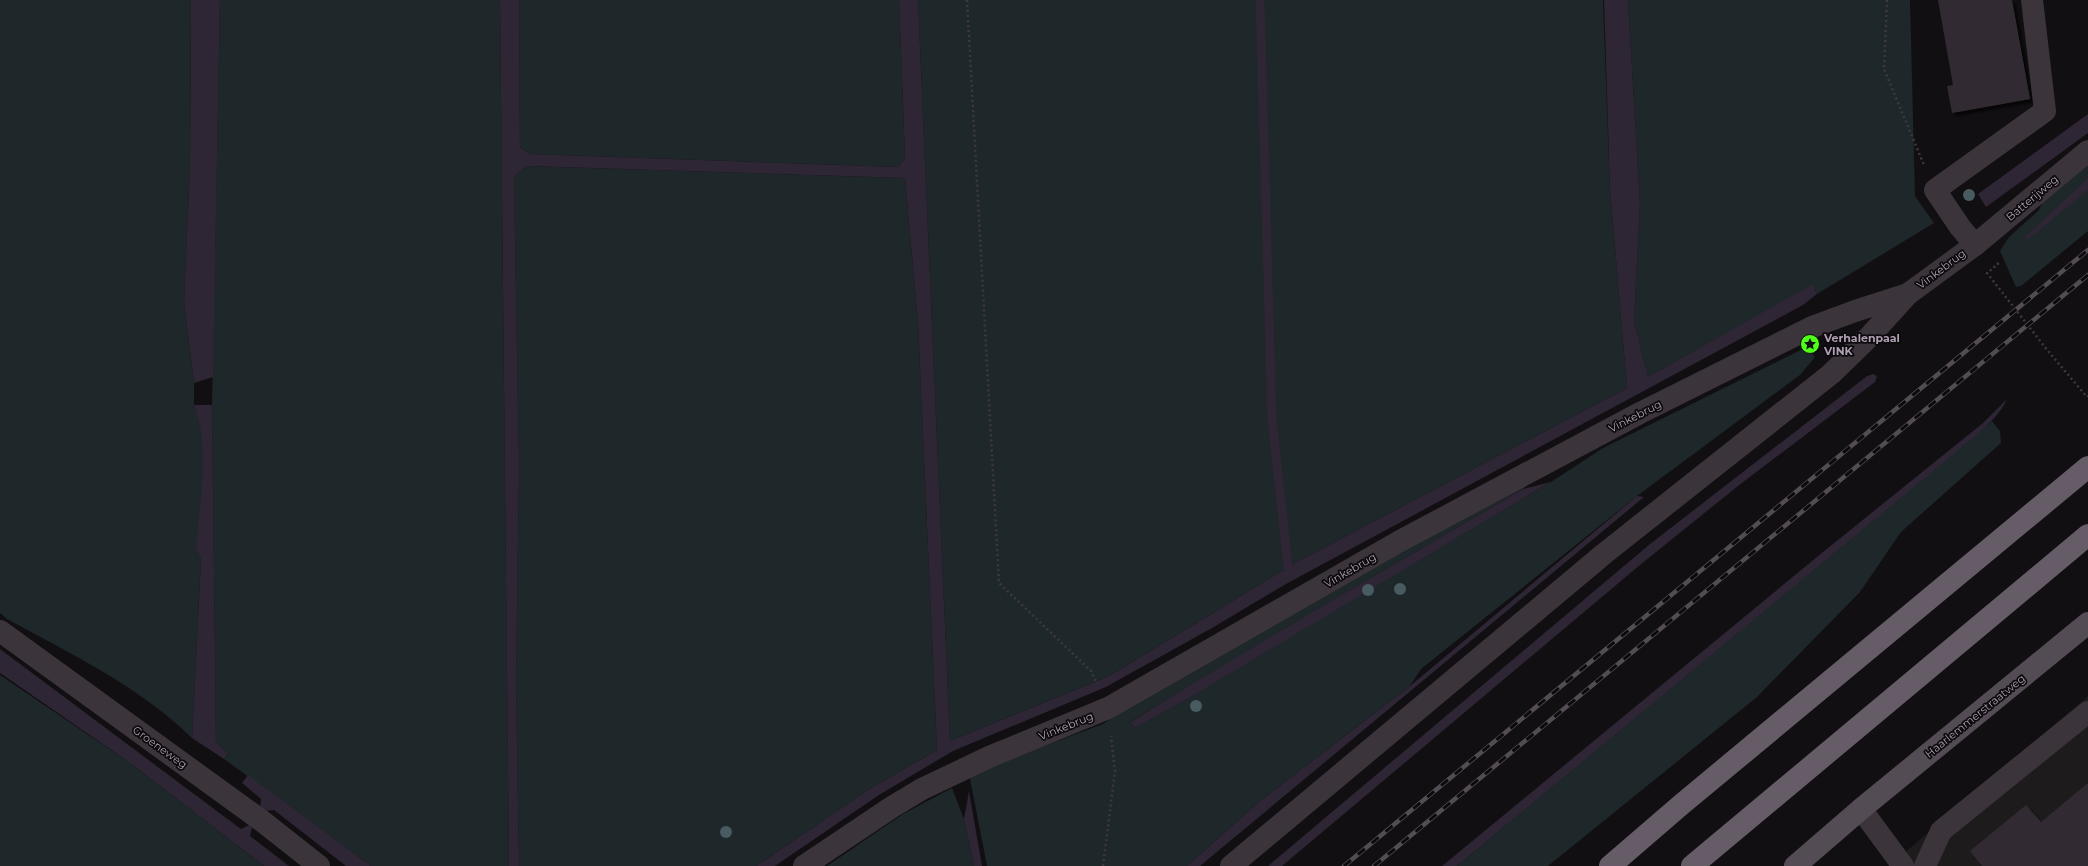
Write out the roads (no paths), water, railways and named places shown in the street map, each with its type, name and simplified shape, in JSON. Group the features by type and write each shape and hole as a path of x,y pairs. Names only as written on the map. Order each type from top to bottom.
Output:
{"highway":[{"path":"1610,866 1682,804 2088,467"},
{"path":"1692,866 2088,535"}],"main road":[{"name":"Haarlemmerstraatweg","path":"1795,866 2088,624"}],"street":[{"path":"1975,245 1960,227 1935,190 2045,111 2032,0"},
{"name":"Batterijweg","path":"1975,245 2088,151"},
{"name":"Vinkebrug","path":"1230,866 1605,553 1831,374 1869,337 1908,294 1975,245"},
{"name":"Vinkebrug","path":"804,866 876,817 922,789 989,757 1108,708 1400,541 1640,413 1812,327 1908,294"},
{"name":"Groeneweg","path":"0,631 262,821 319,866"},
{"path":"1925,866 1942,831 2088,712"},
{"path":"1861,810 1903,866"}],"waterway":[{"path":"1260,0 1272,419 1289,576"}],"railway":[{"path":"1344,866 2088,250"},
{"path":"1374,866 2088,275"}],"place":[{"name":"Verhalenpaal VINK","path":"1810,344"}]}
